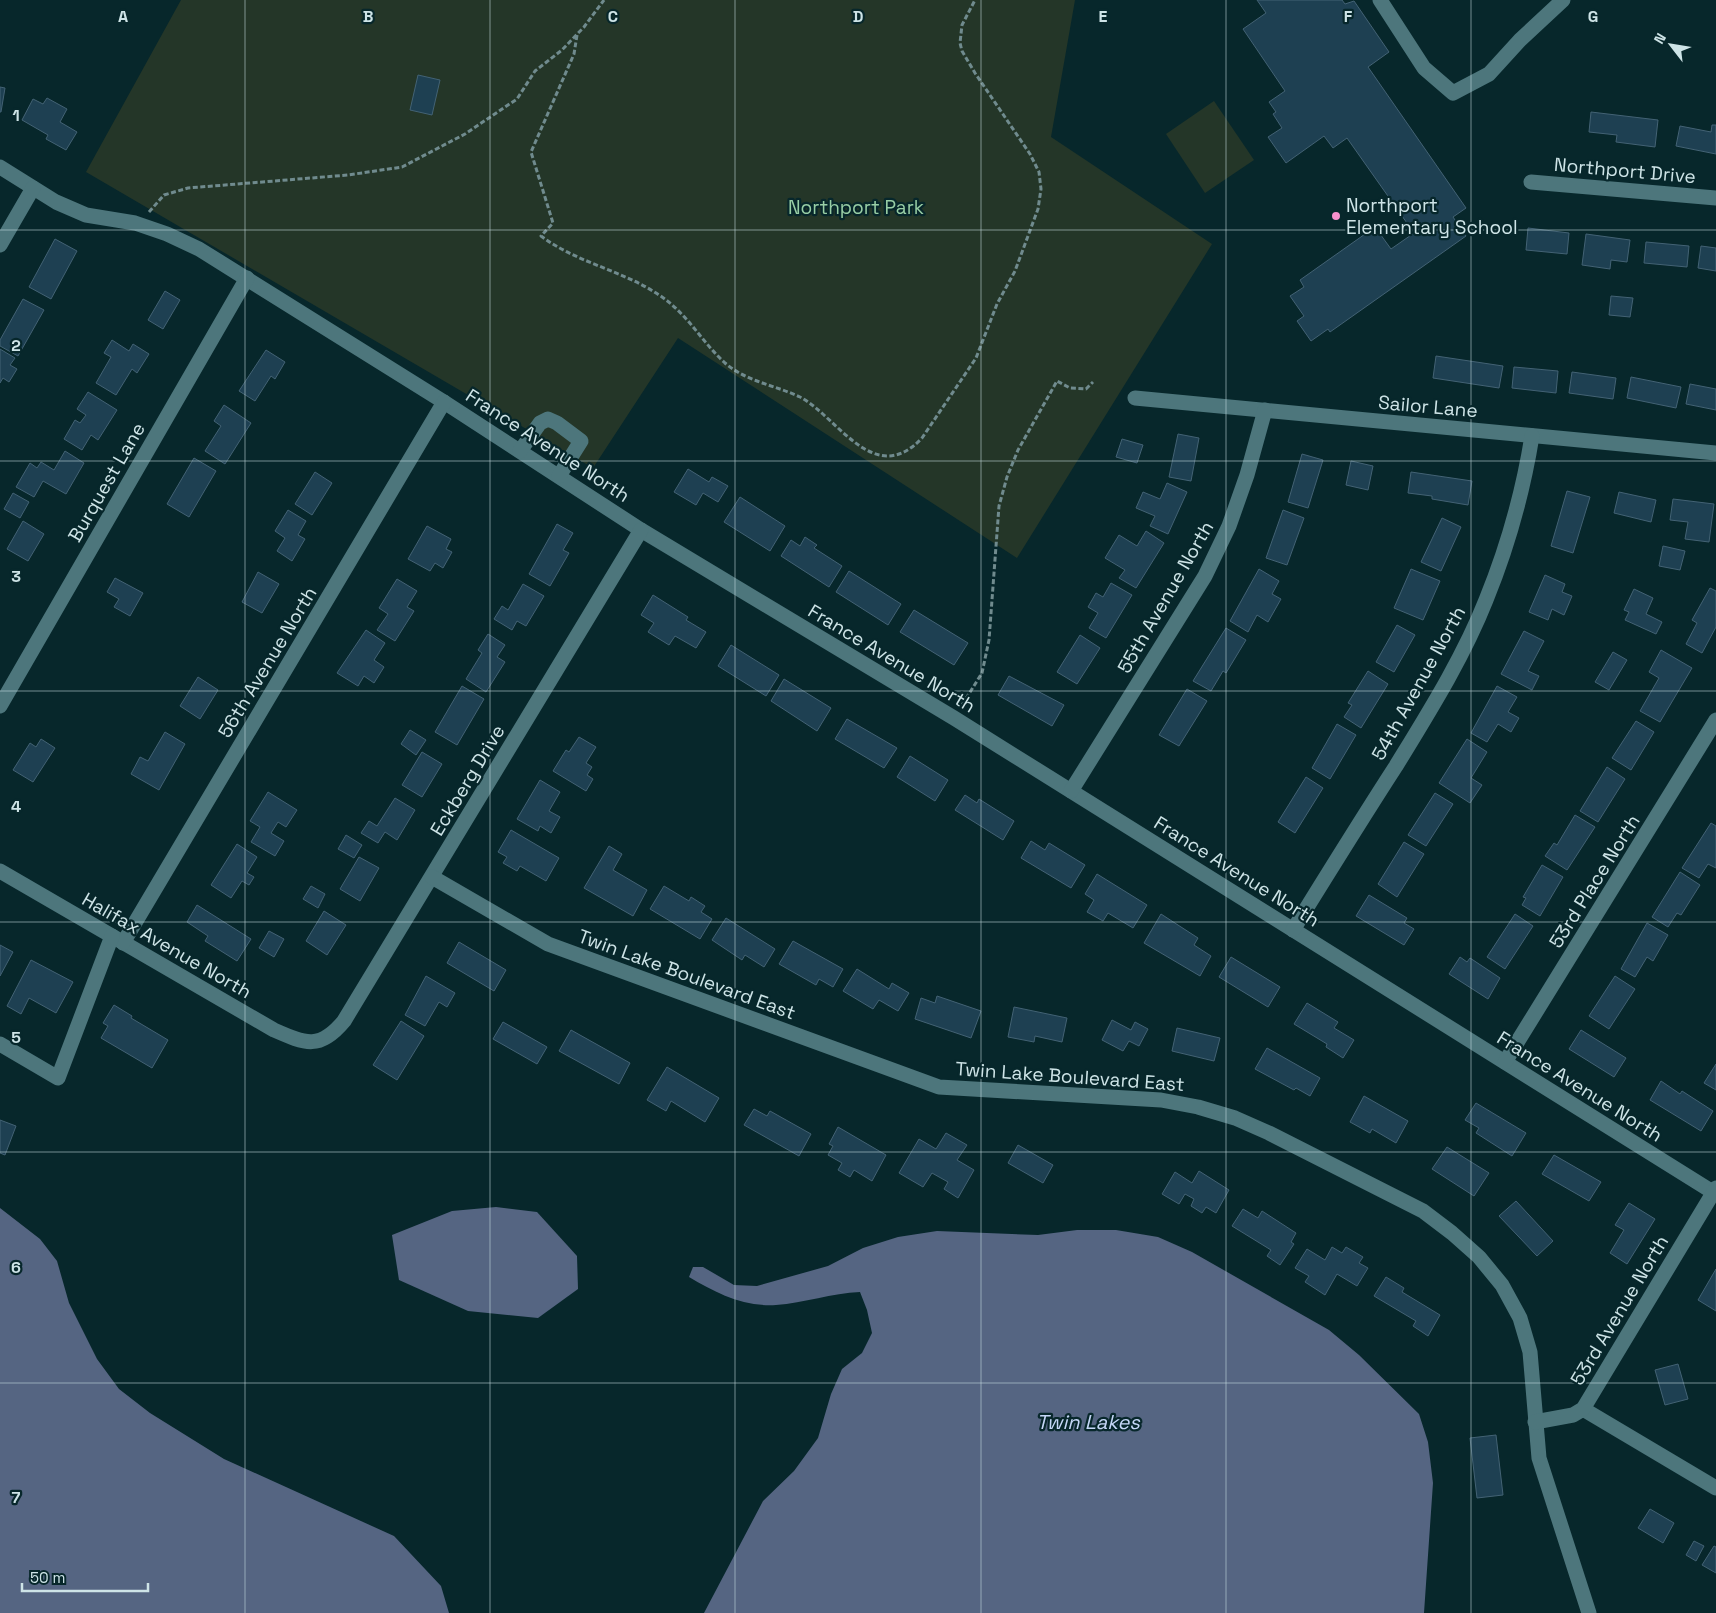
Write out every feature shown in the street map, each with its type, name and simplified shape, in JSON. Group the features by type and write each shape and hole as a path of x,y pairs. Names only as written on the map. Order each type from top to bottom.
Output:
{"street":[{"path":"1380,0 1424,68 1453,93 1489,74 1560,1"},
{"name":"France Avenue North","path":"0,167 56,202 86,215 139,224 167,234 199,249 444,402 641,530 954,718 1715,1192"},
{"name":"Northport Drive","path":"1531,182 1716,198"},
{"path":"0,245 33,188"},
{"name":"Burquest Lane","path":"0,706 247,278"},
{"name":"Sailor Lane","path":"1135,398 1716,453"},
{"name":"56th Avenue North","path":"0,1044 58,1078 118,939 444,402"},
{"name":"55th Avenue North","path":"1071,791 1205,576 1229,526 1248,475 1265,410"},
{"path":"520,451 540,422 548,419 557,423 581,441 559,476"},
{"name":"54th Avenue North","path":"1293,930 1428,713 1459,659 1486,601 1508,542 1525,481 1532,436"},
{"name":"Eckberg Drive","path":"318,1042 332,1035 344,1021 641,530"},
{"name":"53rd Place North","path":"1505,1062 1716,720"},
{"name":"Halifax Avenue North","path":"0,871 274,1030 300,1041 318,1042"},
{"name":"Twin Lake Boulevard East","path":"432,877 548,944 939,1087 1161,1100 1198,1106 1235,1118 1270,1133 1423,1211 1479,1257 1502,1285 1520,1318 1530,1352 1535,1388 1535,1422 1539,1458 1589,1613"},
{"name":"53rd Avenue North","path":"1535,1422 1573,1416 1583,1408 1715,1192"},
{"path":"1583,1408 1716,1488"}],"path":[{"path":"139,224 164,195 188,188 348,175 402,166 465,134 517,99 535,71 577,35 604,0"},
{"path":"577,35 574,54 531,152 553,223 542,236 563,251 632,280 659,295 682,313 725,363 761,385 798,397 811,404 855,445 870,452 894,454 914,447 922,438 976,358 997,304 1015,271 1038,209 1040,181 1030,154 962,51 960,43 962,25 975,0"},
{"path":"954,718 982,673 989,640 994,591 999,506 1007,477 1018,450 1057,382 1070,388 1086,389 1093,382"}],"green space":[{"name":"Northport Park","path":"181,0 1075,0 1051,137 1212,244 1017,558 678,338 593,468 86,172"},
{"path":"1214,101 1254,160 1205,193 1166,134"}],"water":[{"path":"496,1207 537,1212 577,1256 578,1289 538,1318 468,1311 399,1280 392,1235 452,1211"},
{"path":"0,1208 40,1239 57,1261 69,1303 97,1359 119,1389 150,1413 224,1459 394,1536 441,1586 449,1613 0,1613"},
{"name":"Twin Lakes","path":"1077,1230 1116,1230 1158,1237 1192,1252 1329,1330 1359,1355 1419,1414 1428,1442 1433,1483 1424,1613 704,1613 763,1501 794,1471 818,1438 831,1394 842,1369 862,1353 872,1333 867,1310 860,1292 786,1304 752,1304 730,1298 689,1277 693,1267 703,1267 734,1285 757,1286 828,1266 863,1248 898,1237 937,1231 1038,1235"}],"building":[{"path":"1257,0 1342,0 1345,4 1354,1 1389,52 1368,67 1466,208 1453,217 1466,236 1330,332 1328,329 1311,341 1297,321 1304,316 1290,296 1304,287 1300,280 1375,227 1391,249 1414,233 1347,138 1333,148 1324,136 1286,163 1268,137 1282,128 1273,114 1276,112 1269,102 1285,91 1243,29 1266,13"},
{"path":"418,75 440,80 432,115 410,110"},
{"path":"0,87 5,88 1,112 0,112"},
{"path":"47,98 67,109 60,122 77,132 66,150 46,139 48,135 22,120 33,99 43,104"},
{"path":"1591,112 1658,120 1655,147 1616,142 1617,135 1589,132"},
{"path":"1712,125 1716,125 1716,154 1676,146 1680,126 1711,132"},
{"path":"1528,228 1569,233 1567,254 1526,250"},
{"path":"1586,234 1630,240 1627,262 1611,260 1610,269 1582,265"},
{"path":"55,239 77,251 51,299 29,287"},
{"path":"1646,242 1689,246 1687,267 1644,263"},
{"path":"1701,246 1716,248 1716,271 1698,268"},
{"path":"165,291 180,300 163,329 148,320"},
{"path":"1611,296 1633,298 1630,317 1609,315"},
{"path":"23,299 44,310 18,356 0,346 0,340"},
{"path":"112,340 129,351 133,344 149,354 137,373 132,369 116,395 96,383 111,357 104,353"},
{"path":"0,349 15,358 10,365 17,369 9,382 3,378 0,383"},
{"path":"266,350 285,362 275,379 271,376 255,401 239,391"},
{"path":"1436,356 1503,366 1499,388 1433,378"},
{"path":"1514,367 1558,371 1556,393 1512,388"},
{"path":"1572,372 1616,378 1613,399 1569,393"},
{"path":"1631,377 1681,387 1676,408 1627,398"},
{"path":"1690,384 1716,389 1716,410 1686,404"},
{"path":"88,392 117,410 98,440 91,435 82,450 64,439 75,420 80,423 86,415 77,409"},
{"path":"224,405 251,423 225,464 205,451 221,426 214,421"},
{"path":"1178,434 1199,438 1191,481 1169,477"},
{"path":"1122,439 1143,445 1137,463 1116,457"},
{"path":"65,451 84,463 66,494 43,481 34,497 16,487 30,463 37,468 41,462 54,470"},
{"path":"1302,454 1323,460 1308,508 1288,502"},
{"path":"194,458 216,471 189,517 167,504"},
{"path":"1351,461 1373,466 1368,490 1346,485"},
{"path":"688,469 709,482 712,477 728,486 718,502 703,493 696,505 674,492"},
{"path":"315,472 332,483 312,515 295,504"},
{"path":"1411,472 1472,481 1468,505 1432,499 1432,496 1408,493"},
{"path":"1167,483 1187,492 1168,534 1150,526 1155,516 1136,508 1143,492 1160,499"},
{"path":"1567,491 1590,497 1573,553 1551,546"},
{"path":"1619,492 1656,500 1651,522 1614,513"},
{"path":"13,493 29,502 20,518 4,509"},
{"path":"740,497 785,526 770,551 724,522"},
{"path":"1673,499 1714,504 1709,542 1685,539 1688,522 1670,520"},
{"path":"288,510 306,521 298,535 305,539 292,561 277,551 285,538 275,531"},
{"path":"1283,510 1304,518 1287,565 1266,558"},
{"path":"1442,518 1461,527 1441,571 1421,562"},
{"path":"23,521 44,534 28,561 7,549"},
{"path":"557,524 573,533 563,550 569,553 550,586 529,574"},
{"path":"427,526 451,539 446,549 452,552 443,568 435,563 430,571 408,559"},
{"path":"1146,531 1164,543 1136,588 1119,578 1125,570 1105,558 1119,535 1137,546"},
{"path":"805,537 817,545 814,548 842,566 829,587 781,556 791,540 800,546"},
{"path":"1663,546 1685,551 1680,570 1659,566"},
{"path":"1259,569 1279,581 1272,594 1281,599 1268,622 1257,615 1248,632 1230,621"},
{"path":"1411,569 1440,581 1423,620 1394,608"},
{"path":"849,571 901,604 888,625 836,592"},
{"path":"258,572 279,584 262,613 242,602"},
{"path":"1545,575 1565,584 1562,592 1572,596 1564,615 1552,609 1548,620 1529,612"},
{"path":"115,578 143,593 130,616 114,607 119,599 107,592"},
{"path":"397,579 417,591 407,607 414,611 395,641 377,630 388,614 379,608"},
{"path":"1111,583 1132,595 1106,638 1089,628 1098,613 1088,607 1096,593 1103,597"},
{"path":"523,584 544,596 526,626 517,621 512,630 494,619 502,606 508,610"},
{"path":"1710,588 1716,591 1716,627 1702,653 1686,644 1697,623 1692,620"},
{"path":"1634,589 1653,598 1646,614 1662,622 1656,634 1625,620 1629,612 1624,610"},
{"path":"653,595 688,617 686,620 706,632 696,648 675,636 669,645 648,632 654,623 641,615"},
{"path":"914,610 968,643 954,665 900,632"},
{"path":"1397,625 1415,635 1394,672 1376,662"},
{"path":"1226,628 1246,640 1226,673 1223,671 1211,691 1193,681"},
{"path":"366,630 385,643 374,660 384,667 374,683 364,676 358,686 337,673"},
{"path":"1524,631 1544,641 1528,671 1539,676 1532,690 1501,674"},
{"path":"488,634 505,645 497,657 505,662 486,692 466,679 482,653 478,650"},
{"path":"1080,635 1100,648 1077,684 1057,672"},
{"path":"731,645 779,675 766,696 718,666"},
{"path":"1661,650 1692,668 1660,722 1640,711 1659,678 1649,672"},
{"path":"1613,652 1627,660 1609,690 1595,682"},
{"path":"1368,671 1388,684 1361,728 1344,717 1352,705 1348,703"},
{"path":"1009,676 1064,705 1052,726 998,695"},
{"path":"198,677 218,690 200,719 180,706"},
{"path":"784,679 831,708 817,731 771,701"},
{"path":"462,686 484,699 457,745 435,732"},
{"path":"1497,686 1517,697 1508,712 1519,718 1511,732 1498,724 1487,742 1471,733"},
{"path":"1187,689 1207,701 1179,746 1159,735"},
{"path":"847,719 897,748 884,768 835,739"},
{"path":"1636,721 1654,732 1631,770 1612,758"},
{"path":"1337,724 1356,735 1330,779 1312,768"},
{"path":"410,730 426,740 416,755 401,744"},
{"path":"165,732 185,744 159,790 131,774 140,757 148,761"},
{"path":"579,737 596,747 586,763 592,767 587,775 593,779 586,791 553,771 566,750 569,752"},
{"path":"41,739 55,748 33,782 13,770 30,743 36,747"},
{"path":"1467,739 1487,752 1471,778 1482,785 1470,803 1439,783"},
{"path":"422,752 442,764 422,797 402,785"},
{"path":"910,756 948,780 935,801 897,777"},
{"path":"1607,767 1625,779 1598,822 1580,811"},
{"path":"1306,777 1323,788 1295,833 1278,822"},
{"path":"540,780 560,792 549,811 560,817 551,833 540,826 538,831 517,819"},
{"path":"268,792 297,810 286,827 278,822 271,833 284,841 275,856 251,842 260,827 250,821"},
{"path":"1435,793 1453,804 1426,846 1408,835"},
{"path":"965,795 977,803 979,799 1014,821 1003,840 955,810"},
{"path":"395,798 415,810 397,840 385,832 378,843 361,833 369,821 377,826"},
{"path":"1575,815 1595,827 1567,870 1545,856 1554,843 1557,845"},
{"path":"1711,823 1716,826 1716,868 1708,864 1699,878 1682,868"},
{"path":"511,830 559,858 546,881 520,866 517,871 503,863 507,857 498,852"},
{"path":"346,835 362,845 354,858 338,849"},
{"path":"1031,841 1045,850 1049,843 1085,865 1071,888 1021,858"},
{"path":"1404,842 1424,854 1397,897 1378,884"},
{"path":"237,844 257,857 247,873 254,877 249,885 242,881 231,898 211,885"},
{"path":"609,846 622,854 613,870 647,890 633,916 584,888"},
{"path":"359,857 379,868 360,901 340,889"},
{"path":"1542,865 1563,877 1540,916 1522,905 1526,898 1523,897"},
{"path":"1680,872 1700,885 1681,915 1677,913 1668,927 1652,917"},
{"path":"1097,874 1147,905 1133,928 1108,913 1103,921 1087,912 1094,900 1085,894"},
{"path":"311,886 325,894 318,908 303,899"},
{"path":"664,886 689,901 691,897 705,906 701,912 712,919 700,939 650,909"},
{"path":"1369,895 1407,918 1404,923 1414,929 1404,945 1356,916"},
{"path":"197,905 251,939 237,961 205,941 208,936 187,922"},
{"path":"324,911 346,925 327,955 306,941"},
{"path":"1161,914 1198,938 1194,945 1211,956 1200,976 1144,943"},
{"path":"1515,914 1533,926 1505,969 1487,957"},
{"path":"726,918 775,949 764,967 745,955 742,960 712,940"},
{"path":"1647,923 1668,935 1653,961 1647,957 1635,977 1621,969"},
{"path":"269,931 284,939 274,957 259,948"},
{"path":"793,941 843,969 833,987 819,979 816,985 779,964"},
{"path":"459,942 506,970 494,991 447,963"},
{"path":"0,945 13,952 0,976"},
{"path":"1231,957 1280,987 1268,1007 1219,977"},
{"path":"1460,957 1467,962 1470,958 1500,978 1488,999 1449,974"},
{"path":"31,960 73,982 56,1013 29,998 21,1014 7,1006"},
{"path":"857,969 889,989 892,983 909,993 898,1011 879,1000 873,1009 843,991"},
{"path":"426,976 455,993 447,1007 439,1002 425,1026 405,1015"},
{"path":"1615,976 1635,989 1609,1029 1589,1016"},
{"path":"937,996 981,1011 971,1038 915,1019 921,998 935,1003"},
{"path":"1307,1003 1338,1022 1334,1028 1354,1040 1343,1058 1326,1047 1327,1044 1294,1024"},
{"path":"114,1005 132,1016 131,1018 168,1040 152,1068 101,1038 108,1026 103,1023"},
{"path":"1014,1007 1067,1018 1062,1042 1035,1036 1034,1042 1008,1037"},
{"path":"1112,1020 1131,1030 1135,1022 1148,1029 1139,1046 1129,1041 1123,1051 1102,1040"},
{"path":"401,1021 424,1036 397,1080 373,1065"},
{"path":"503,1022 547,1047 537,1064 493,1039"},
{"path":"1177,1028 1220,1038 1214,1061 1172,1051"},
{"path":"571,1030 630,1063 619,1084 559,1051"},
{"path":"1581,1030 1626,1058 1614,1077 1569,1049"},
{"path":"1267,1048 1320,1078 1310,1096 1296,1088 1294,1090 1255,1069"},
{"path":"1716,1064 1716,1090 1704,1083"},
{"path":"667,1067 719,1098 705,1122 671,1101 666,1111 647,1100"},
{"path":"1661,1081 1680,1094 1682,1091 1713,1111 1701,1131 1650,1100"},
{"path":"1364,1096 1408,1121 1396,1143 1372,1129 1370,1133 1350,1122"},
{"path":"1476,1103 1526,1133 1512,1156 1476,1133 1479,1128 1465,1120"},
{"path":"754,1109 767,1116 770,1111 811,1134 799,1156 744,1125"},
{"path":"0,1120 16,1126 5,1155 0,1153"},
{"path":"838,1127 886,1155 872,1181 854,1170 850,1177 838,1170 842,1163 828,1155 833,1146 829,1144"},
{"path":"946,1133 967,1145 957,1160 974,1170 958,1198 944,1189 948,1182 932,1173 923,1187 899,1173 919,1139 936,1149"},
{"path":"1018,1145 1053,1165 1043,1183 1008,1163"},
{"path":"1447,1147 1489,1173 1474,1196 1432,1169"},
{"path":"1554,1155 1601,1182 1589,1201 1542,1174"},
{"path":"1199,1171 1229,1190 1216,1213 1206,1207 1202,1213 1191,1206 1194,1199 1185,1194 1179,1204 1162,1194 1175,1172 1192,1183"},
{"path":"1516,1201 1553,1241 1537,1256 1499,1216"},
{"path":"1629,1203 1655,1219 1627,1264 1610,1253 1624,1230 1615,1225"},
{"path":"1243,1209 1258,1218 1262,1211 1296,1233 1291,1242 1294,1244 1280,1265 1267,1256 1271,1250 1232,1226"},
{"path":"1332,1247 1342,1253 1346,1247 1363,1257 1359,1263 1368,1268 1357,1286 1337,1274 1325,1295 1305,1282 1309,1276 1295,1268 1307,1249 1325,1260"},
{"path":"1716,1269 1716,1311 1698,1300"},
{"path":"1386,1277 1404,1288 1402,1292 1440,1315 1428,1336 1413,1326 1416,1321 1374,1296"},
{"path":"1678,1364 1688,1399 1665,1405 1655,1370"},
{"path":"1496,1435 1503,1495 1477,1498 1470,1438"},
{"path":"1650,1509 1674,1523 1663,1543 1638,1528"},
{"path":"1694,1541 1704,1546 1696,1561 1686,1555"},
{"path":"1714,1546 1716,1547 1716,1573 1702,1565"}],"place":[{"name":"Northport Elementary School","path":"1336,216"}]}
